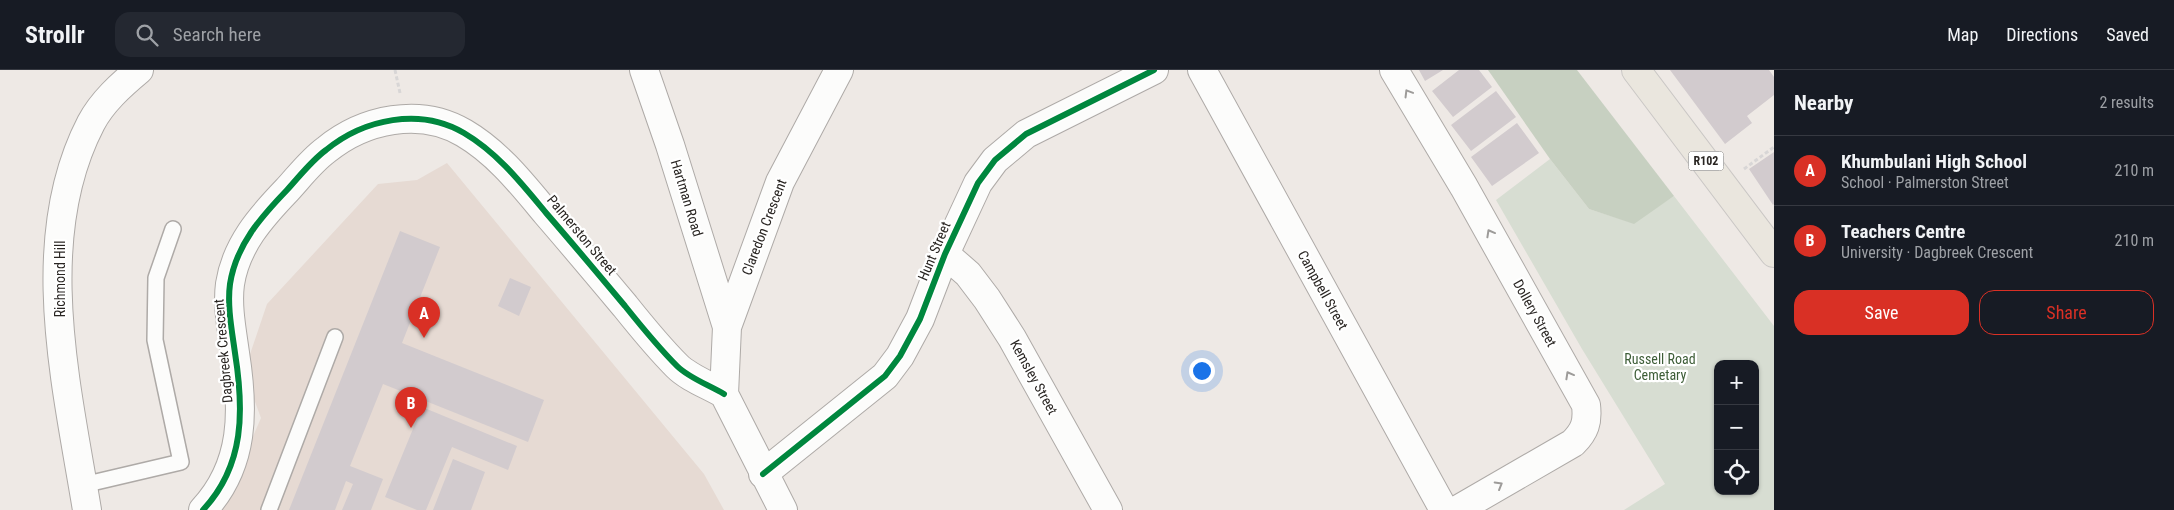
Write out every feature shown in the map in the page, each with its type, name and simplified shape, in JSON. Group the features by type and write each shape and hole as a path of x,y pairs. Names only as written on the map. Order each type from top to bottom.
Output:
{"main road":[{"name":"R102","path":"1636,70 1724,184 1774,253"}],"street":[{"name":"Richmond Hill","path":"85,498 64,359 58,300 59,252 64,204 75,159 92,122 118,88 139,70"},
{"name":"Hartman Road","path":"644,70 670,145 727,327"},
{"name":"Claredon Crescent","path":"724,394 727,327 780,182 839,70"},
{"name":"Hunt Street","path":"763,474 885,376 900,356 920,319 945,254 978,183 995,160 1026,134 1154,70"},
{"name":"Campbell Street","path":"1202,70 1444,510"},
{"name":"Dollery Street","path":"1394,70 1464,186 1586,405 1588,418 1583,432 1572,443 1457,510"},
{"name":"Palmerston Street","path":"405,118 432,122 462,132 492,152 517,177 678,368 724,394"},
{"name":"Dagbreek Crescent","path":"203,510 218,494 234,460 240,424 241,389 230,321 230,284 240,251 257,222 325,150 350,133 376,122 405,118"},
{"name":"Kemsley Street","path":"945,254 968,274 987,298 1012,338 1108,510"},
{"path":"724,394 763,474 783,510"}],"lane":[{"path":"85,498 181,462 155,340 156,278 173,229"},
{"path":"269,510 336,337"}],"path":[{"path":"1724,184 1774,147"}],"shaded area":[{"path":"447,163 704,474 724,510 221,510 261,418 244,372 267,304 378,184 417,180"}],"green space":[{"path":"1488,70 1577,70 1674,196 1634,224 1589,209 1550,159"},
{"name":"Russell Road Cemetary","path":"1550,159 1589,209 1633,223 1674,196 1774,326 1774,510 1624,510 1665,484 1582,349 1496,200"}],"building":[{"path":"1419,70 1443,70 1425,81"},
{"path":"1459,70 1479,70 1492,87 1453,117 1432,91"},
{"path":"1670,70 1769,70 1774,77 1774,95 1747,116 1752,123 1725,144"},
{"path":"1496,91 1516,117 1471,151 1451,125"},
{"path":"1517,123 1539,153 1492,186 1471,157"},
{"path":"1774,152 1774,204 1773,205 1749,169"},
{"path":"400,231 440,247 402,343 544,400 528,442 383,384 350,466 383,479 371,510 342,510 353,484 346,481 335,510 289,510"},
{"path":"510,278 531,287 519,316 498,306"},
{"path":"422,407 517,446 508,470 452,447 426,510 417,510 385,497"},
{"path":"453,459 485,472 471,510 433,510"}],"cycle path":[{"path":"763,474 885,376 900,356 920,319 945,254 978,183 995,160 1026,134 1154,70"},
{"path":"203,510 217,493 227,474 234,456 238,436 240,395 229,301 230,284 238,257 259,221 305,169 341,139 375,124 393,120 429,120 447,125 464,133 488,150 519,180 670,359 687,374 724,394"}],"place":[{"name":"Khumbulani High School","path":"424,338"},
{"name":"Teachers Centre","path":"411,428"}]}
